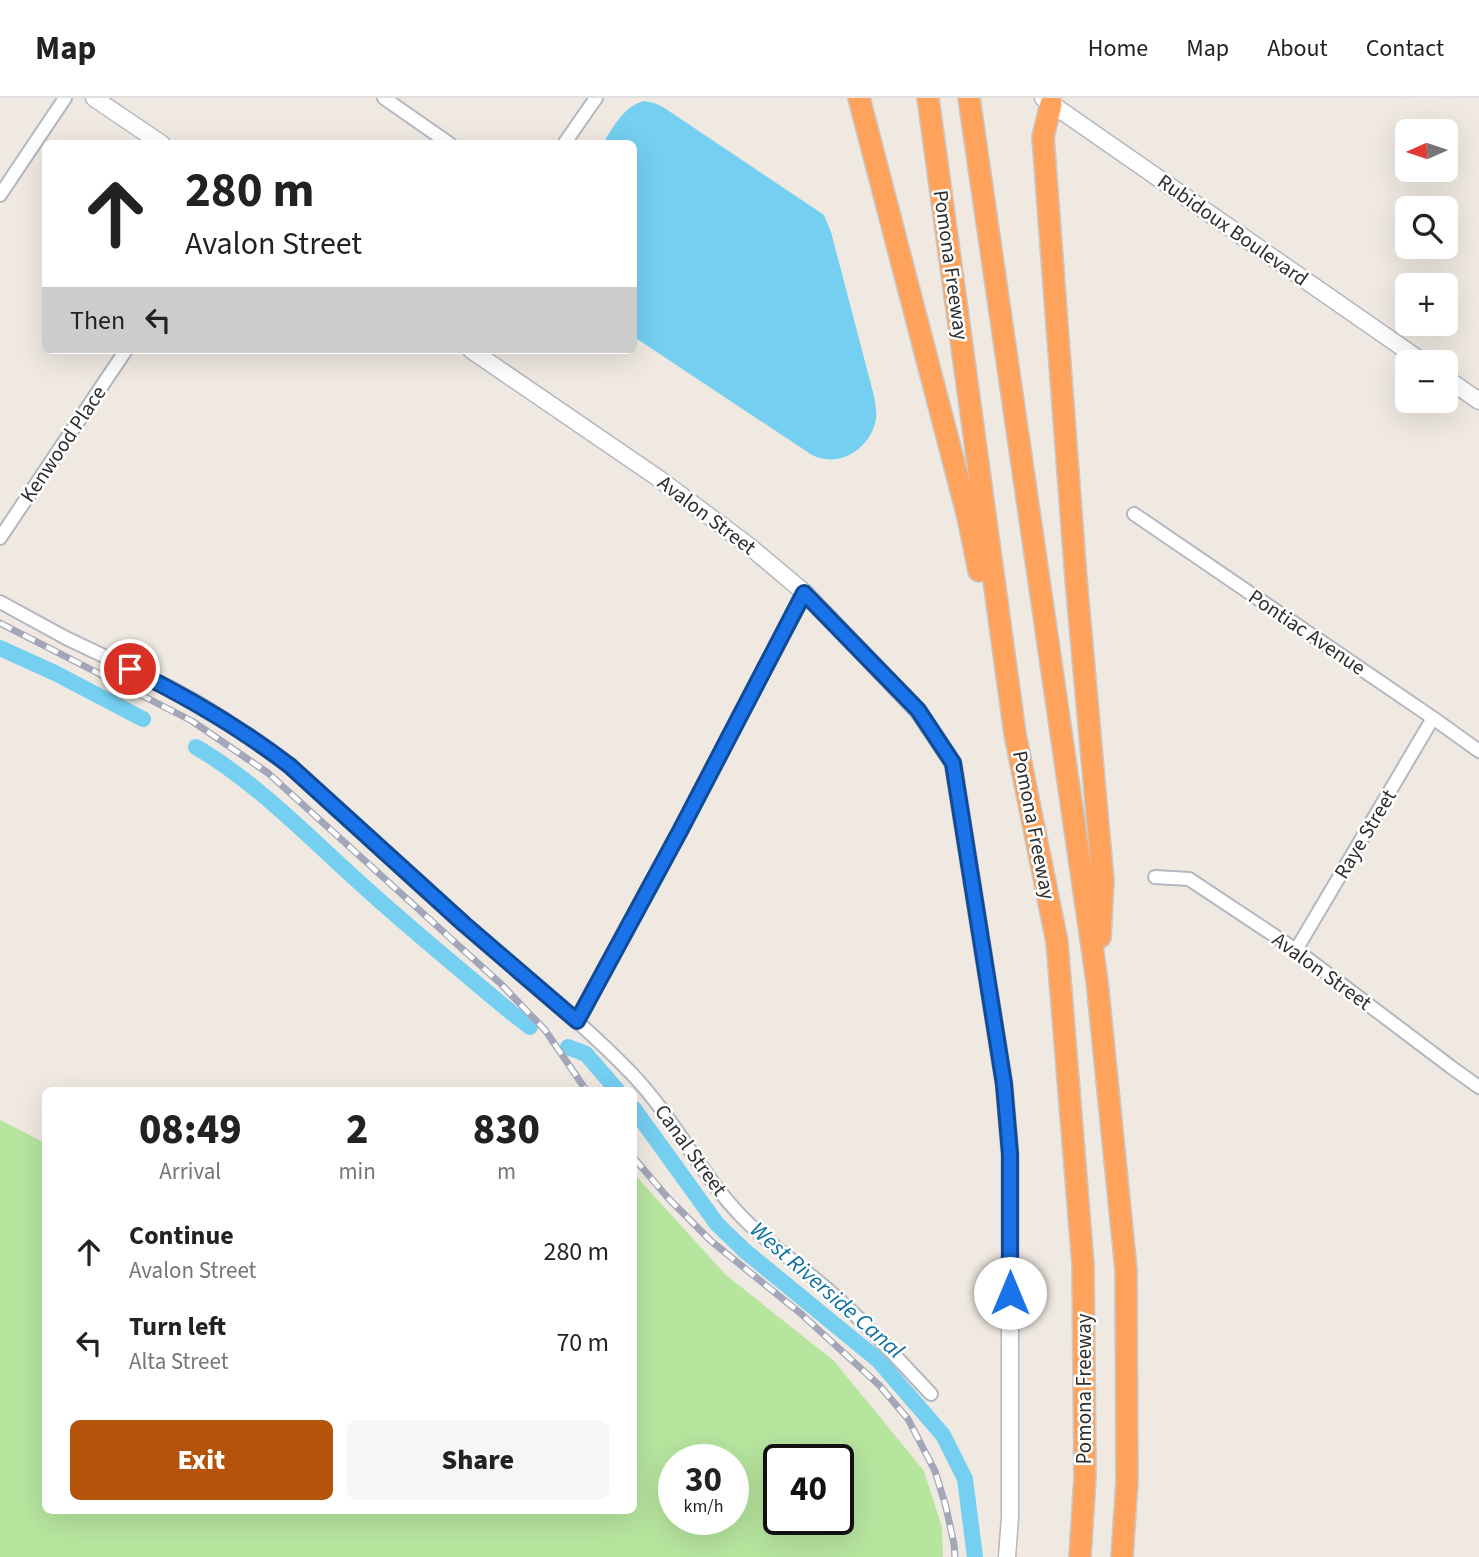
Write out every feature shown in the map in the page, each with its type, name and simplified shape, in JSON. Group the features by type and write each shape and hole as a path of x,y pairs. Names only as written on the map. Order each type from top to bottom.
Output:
{"highway":[{"path":"859,98 968,517 1015,734"},
{"name":"Pomona Freeway","path":"928,98 1015,734 1057,942 1083,1265 1085,1477 1080,1557"},
{"name":"Pomona Freeway","path":"969,98 1097,981 1126,1270 1127,1481 1122,1557"},
{"path":"1048,100 1043,137 1076,579 1103,881 1097,981"}],"street":[{"path":"0,195 65,98"},
{"path":"94,98 156,140"},
{"path":"384,98 444,140"},
{"path":"567,140 596,98"},
{"name":"Rubidoux Boulevard","path":"1048,100 1406,350"},
{"name":"Kenwood Place","path":"0,538 123,354"},
{"name":"Avalon Street","path":"477,354 659,478 749,546 804,593 918,710 953,763 1004,1084 1010,1154 1010,1517 1007,1557"},
{"path":"1458,386 1479,401"},
{"name":"Pontiac Avenue","path":"1134,514 1479,751"},
{"path":"577,1021 804,593"},
{"name":"Canal Street","path":"0,602 205,707 262,744 290,766 464,924 577,1021 634,1076 661,1107 714,1184 739,1215 761,1237 826,1288 862,1321 931,1394"},
{"name":"Raye Street","path":"1296,950 1433,718"},
{"name":"Avalon Street","path":"1155,877 1189,879 1296,950 1479,1087"}],"green space":[{"path":"0,1120 42,1141 42,1514 637,1514 637,1177 726,1275 834,1361 924,1471 942,1527 943,1557 0,1557"}],"water":[{"path":"644,101 663,107 824,215 831,232 876,408 876,419 868,439 853,453 833,459 812,455 637,339 637,140 605,140 625,112"}],"waterway":[{"name":"West Riverside Canal","path":"0,648 143,719"},
{"name":"West Riverside Canal","path":"196,747 261,793 397,916 530,1027"},
{"name":"West Riverside Canal","path":"568,1047 586,1054 614,1087"},
{"name":"West Riverside Canal","path":"637,1113 717,1224 745,1251 878,1360 943,1435 965,1479 975,1557"}],"railway":[{"path":"0,623 192,721 268,773 501,984 545,1030 584,1087"},
{"path":"637,1162 668,1198 711,1241 799,1312 879,1385 908,1419 935,1471 946,1507 955,1557"}],"route":[{"path":"130,669 205,707 262,744 290,766 464,924 577,1021 804,593 918,710 953,763 1004,1084 1010,1154 1010,1293"}]}
